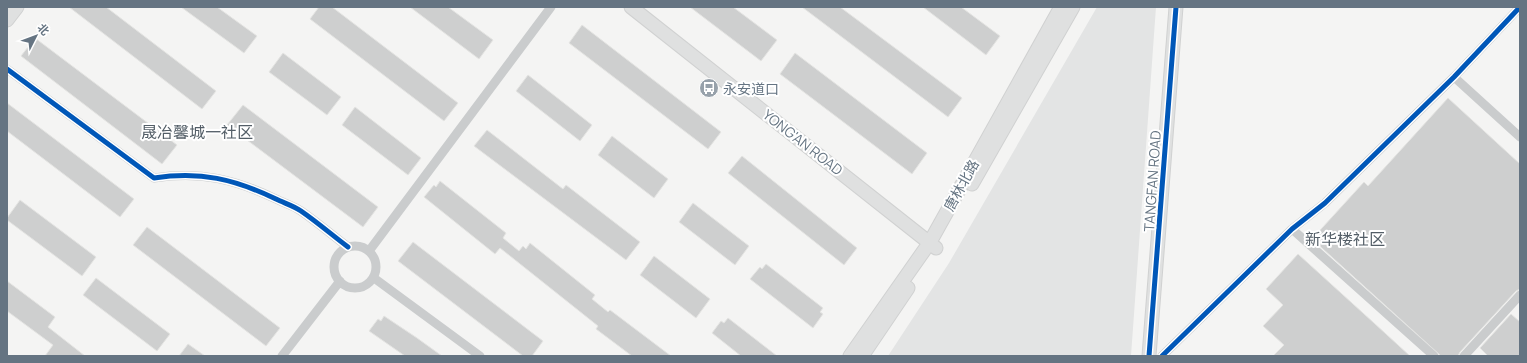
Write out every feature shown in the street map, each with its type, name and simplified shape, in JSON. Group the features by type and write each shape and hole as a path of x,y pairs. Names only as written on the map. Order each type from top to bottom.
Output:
{"main road":[{"path":"7,20 17,7"},
{"name":"YONG'AN ROAD","path":"631,7 933,245"},
{"name":"唐林北路","path":"850,356 933,245 1061,7"},
{"path":"862,356 933,245 1073,7"},
{"name":"TANGFAN ROAD","path":"1149,356 1176,7"}],"street":[{"path":"370,251 551,7"},
{"path":"1162,356 1292,229 1325,203 1454,77 1520,7"},
{"path":"7,69 154,178 174,175 192,175 220,179 251,187 300,211 348,247"},
{"path":"1454,77 1520,137"},
{"path":"1292,229 1434,356"},
{"path":"359,246 370,251 376,261 376,273 374,278 364,287 358,288 351,288 340,281 334,269 334,262 342,250 348,247 359,246"},
{"path":"374,278 480,356"},
{"path":"282,356 340,281"},
{"path":"1464,356 1520,295"}],"shaded area":[{"path":"1097,7 1156,7 1131,356 888,356 949,263"}],"building":[{"path":"69,7 106,7 216,91 202,109"},
{"path":"181,7 217,7 257,36 244,53"},
{"path":"319,7 332,7 458,103 444,121 310,19"},
{"path":"410,7 448,7 493,40 479,59"},
{"path":"690,7 733,7 777,40 761,61"},
{"path":"802,7 840,7 962,98 948,117"},
{"path":"923,7 961,7 1000,36 986,55"},
{"path":"582,25 721,132 708,149 569,43"},
{"path":"35,38 177,145 162,164 21,56"},
{"path":"283,53 341,97 327,115 269,72"},
{"path":"795,53 927,153 912,174 780,74"},
{"path":"528,75 592,125 580,141 516,91"},
{"path":"1448,98 1520,164 1520,289 1516,291 1458,356 1441,356 1312,239 1364,182 1368,186"},
{"path":"7,103 134,199 120,217 7,131"},
{"path":"243,105 378,207 363,227 227,125"},
{"path":"355,107 421,158 408,175 342,125"},
{"path":"487,130 563,189 566,185 640,242 626,260 474,146"},
{"path":"612,136 668,179 654,198 598,155"},
{"path":"742,156 857,248 844,265 728,173"},
{"path":"440,181 506,233 503,238 519,251 523,246 526,249 530,243 595,295 592,299 608,312 610,310 671,356 632,356 596,329 598,326 500,248 495,254 424,197 434,185 436,187"},
{"path":"20,200 96,257 82,276 7,220"},
{"path":"693,203 749,246 735,265 679,222"},
{"path":"147,227 280,328 266,346 133,245"},
{"path":"413,242 543,341 532,356 523,356 398,261"},
{"path":"1298,254 1410,356 1273,356 1284,345 1263,326 1283,305 1266,289"},
{"path":"654,256 710,299 696,318 640,275"},
{"path":"766,264 823,308 820,312 823,314 813,328 750,279 760,267 762,269"},
{"path":"96,278 170,334 157,351 83,295"},
{"path":"7,281 55,317 48,327 85,356 45,356 53,345 7,311"},
{"path":"1511,314 1520,322 1520,356 1488,356 1480,348"},
{"path":"384,316 442,356 405,356 369,331 378,319 381,321"},
{"path":"728,318 777,356 741,356 712,333 721,321 724,323"},
{"path":"188,344 205,356 179,356"}],"cycle path":[{"path":"1149,356 1176,7"},
{"path":"1162,356 1292,229 1325,203 1454,77 1520,7"},
{"path":"7,69 154,178 171,176 202,176 217,178 246,186 298,209 348,247"}],"place":[{"name":"永安道口","path":"709,88"}],"district":[{"name":"晟冶馨城一社区","path":"197,132"},
{"name":"新华楼社区","path":"1345,239"}]}
